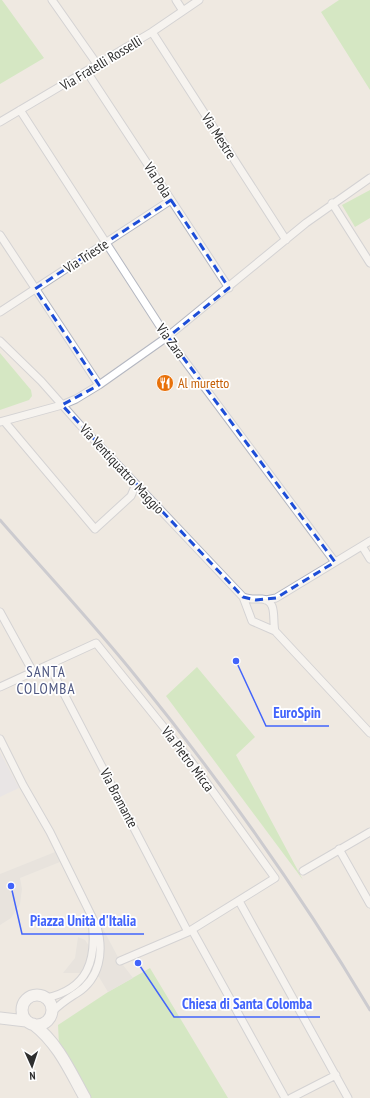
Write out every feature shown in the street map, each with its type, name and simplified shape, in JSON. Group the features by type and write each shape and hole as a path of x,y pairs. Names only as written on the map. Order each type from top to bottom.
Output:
{"street":[{"path":"52,0 97,64"},
{"path":"176,0 183,11"},
{"name":"Via Fratelli Rosselli","path":"0,122 152,32 199,0"},
{"name":"Via Mestre","path":"152,32 286,240"},
{"name":"Via Pola","path":"86,72 228,288"},
{"name":"Via Zara","path":"20,110 167,337 336,562"},
{"path":"143,492 131,496 95,529 2,422 62,405 76,399 99,385 167,337 332,203 370,178"},
{"name":"Via Trieste","path":"0,312 171,200"},
{"path":"332,203 370,264"},
{"path":"0,236 99,385"},
{"name":"Via Ventiquattro Maggio","path":"0,341 41,381 143,492 243,597 252,621 275,631 370,733"},
{"path":"131,496 136,484"},
{"path":"243,597 256,600 276,598 370,542"},
{"path":"362,546 370,559"},
{"path":"275,631 273,607 276,598"},
{"path":"248,612 250,605 256,600"},
{"path":"266,600 273,607"},
{"path":"0,612 33,672"},
{"path":"258,624 265,624 273,617"},
{"name":"Via Pietro Micca","path":"49,665 96,643 191,761 275,878 239,901"},
{"path":"0,687 49,665"},
{"name":"Via Bramante","path":"49,665 190,931 285,1098"},
{"path":"0,740 36,805 90,913 100,938 101,950 98,968 87,985 77,993 65,999 45,1023 29,1023 0,1018"},
{"path":"303,871 370,832"},
{"path":"339,849 370,904"},
{"path":"120,961 190,931 239,901 348,1098"},
{"path":"85,1098 56,1048 45,1034 29,1023 23,1013 23,1006 26,1000 34,995 46,998 60,995 80,981 90,965 93,938 90,913"},
{"path":"46,998 52,1005 56,1048"},
{"path":"0,1018 23,1006"},
{"path":"291,1098 336,1075"}],"highlighted area":[{"path":"171,200 229,288 168,337 335,562 276,598 256,600 243,597 62,405 99,385 35,289"}],"shaded area":[{"path":"0,752 19,788 0,797"},
{"path":"55,852 60,862 20,878 22,889 20,904 11,918 0,925 0,874"},
{"path":"101,925 120,961 133,978 108,992 99,977 82,973 63,973 75,958 78,937 85,940 89,946 101,950 97,927"}],"green space":[{"path":"0,0 2,0 44,58 0,84"},
{"path":"339,0 370,0 370,90 321,12"},
{"path":"370,190 370,218 355,227 342,205"},
{"path":"0,353 31,390 32,396 29,400 0,410"},
{"path":"197,667 255,737 236,755 303,880 166,696"},
{"path":"150,968 228,1098 90,1098 59,1045 58,1025 108,992"}],"railway":[{"path":"0,520 87,618 121,659 170,719 231,799 317,924 370,1010"}],"place":[{"name":"Al muretto","path":"165,383"},
{"name":"EuroSpin","path":"236,661"},
{"name":"Piazza Unità d'Italia","path":"11,886"},
{"name":"Chiesa di Santa Colomba","path":"138,963"}],"district":[{"name":"SANTA COLOMBA","path":"46,680"}]}
